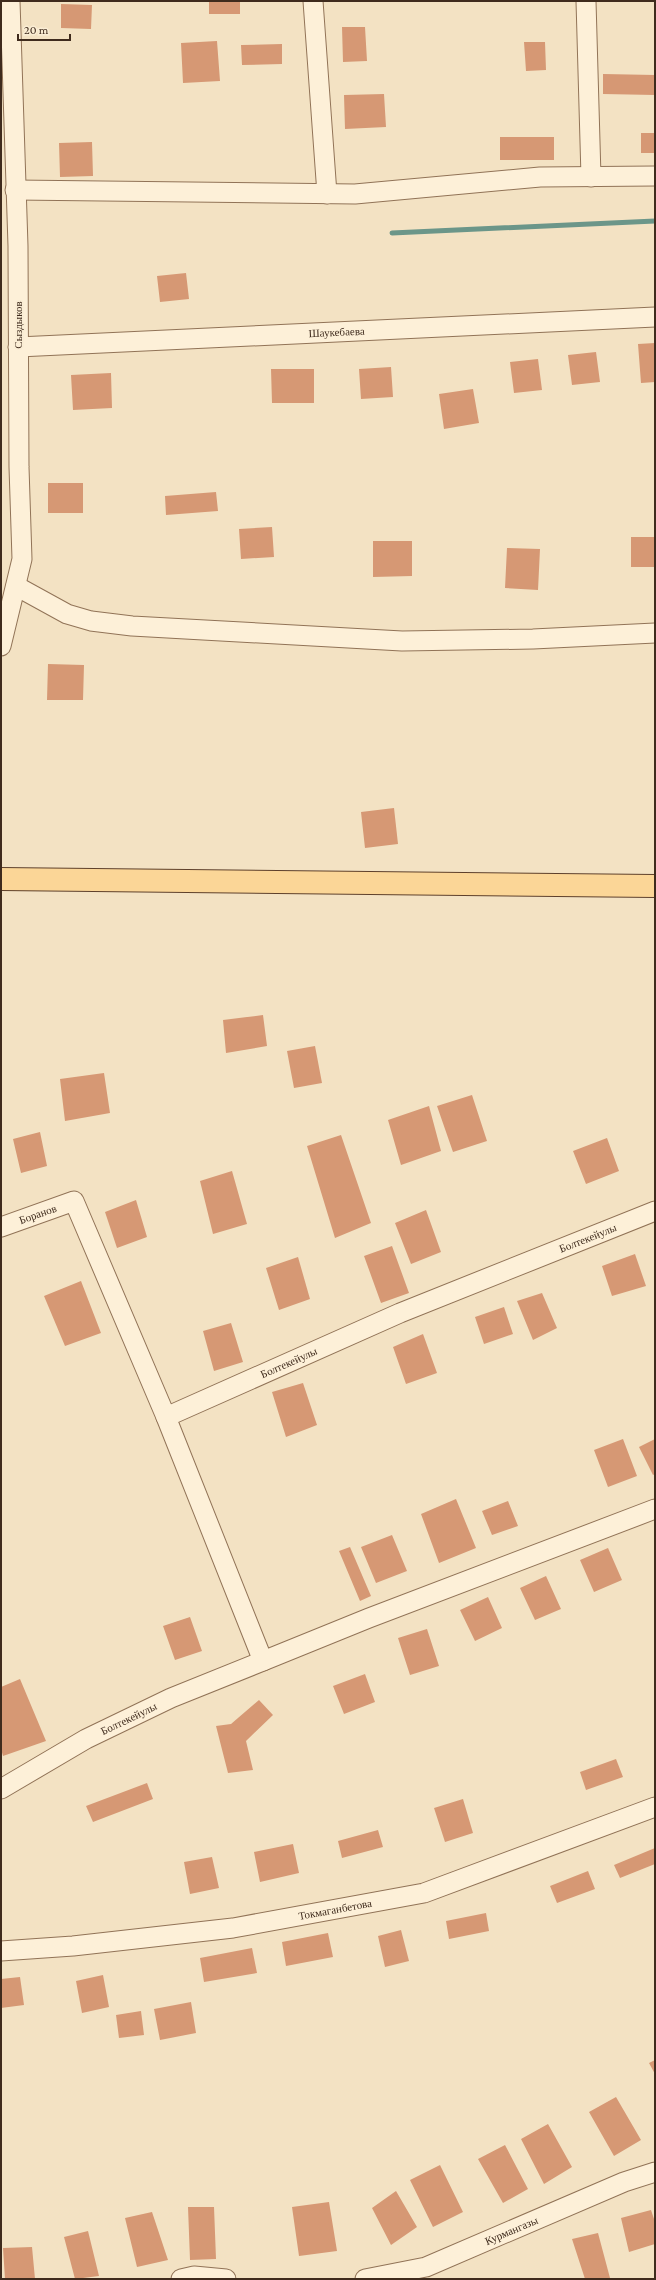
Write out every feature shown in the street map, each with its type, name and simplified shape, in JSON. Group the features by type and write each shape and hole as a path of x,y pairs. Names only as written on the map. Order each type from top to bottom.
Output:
{"main road":[{"path":"1,879 655,886"}],"street":[{"name":"Сыздыков","path":"1,646 22,559 19,467 18,246 10,1"},
{"path":"313,1 327,194"},
{"path":"586,1 591,176"},
{"path":"15,190 355,194 540,177 655,176"},
{"name":"Шаукебаева","path":"18,347 655,317"},
{"path":"16,586 66,614 91,621 132,626 402,641 533,639 655,633"},
{"name":"Боранов","path":"1,1227 74,1201 166,1417"},
{"name":"Болтекейулы","path":"166,1417 400,1313 655,1211"},
{"path":"166,1417 263,1661"},
{"name":"Болтекейулы","path":"1,1789 86,1739 171,1698 369,1618 655,1509"},
{"name":"Токмаганбетова","path":"1,1951 73,1946 233,1928 424,1893 655,1807"},
{"name":"Курмангазы","path":"365,2279 426,2268 624,2182 655,2172"},
{"path":"181,2279 194,2276 226,2279"}],"building":[{"path":"209,1 240,1 240,14 209,14"},
{"path":"61,4 92,5 91,29 61,28"},
{"path":"342,27 365,27 367,61 343,62"},
{"path":"217,41 220,81 183,83 181,43"},
{"path":"524,42 545,42 546,70 526,71"},
{"path":"282,44 282,64 242,65 241,45"},
{"path":"603,74 655,75 655,95 603,94"},
{"path":"384,94 386,127 345,129 344,95"},
{"path":"641,133 655,133 655,153 641,153"},
{"path":"500,137 554,137 554,160 500,160"},
{"path":"92,142 93,176 60,177 59,143"},
{"path":"186,273 189,299 160,302 157,276"},
{"path":"655,343 655,382 641,383 638,344"},
{"path":"596,352 600,382 572,385 568,355"},
{"path":"538,359 542,390 514,393 510,362"},
{"path":"391,367 393,397 361,399 359,369"},
{"path":"271,369 314,369 314,403 272,403"},
{"path":"111,373 112,408 73,410 71,375"},
{"path":"473,389 479,423 444,429 439,394"},
{"path":"48,483 83,483 83,513 48,513"},
{"path":"216,492 218,511 166,515 165,496"},
{"path":"272,527 274,557 241,559 239,529"},
{"path":"631,537 655,537 655,567 631,567"},
{"path":"373,541 412,541 412,576 373,577"},
{"path":"507,548 540,549 538,590 505,588"},
{"path":"48,664 84,665 83,700 47,700"},
{"path":"394,808 398,844 365,848 361,812"},
{"path":"263,1015 267,1046 226,1053 223,1020"},
{"path":"315,1046 322,1083 294,1088 287,1051"},
{"path":"104,1073 110,1113 65,1121 60,1079"},
{"path":"472,1095 487,1141 453,1152 437,1106"},
{"path":"429,1106 441,1151 401,1165 388,1120"},
{"path":"40,1132 47,1166 21,1173 13,1139"},
{"path":"341,1135 371,1223 335,1238 307,1146"},
{"path":"607,1138 619,1171 586,1184 573,1151"},
{"path":"232,1171 247,1224 213,1234 200,1181"},
{"path":"136,1200 147,1237 117,1248 105,1212"},
{"path":"426,1210 441,1252 411,1264 395,1223"},
{"path":"392,1246 409,1293 381,1303 364,1256"},
{"path":"635,1254 646,1286 612,1296 602,1266"},
{"path":"298,1257 310,1299 279,1310 266,1268"},
{"path":"81,1281 101,1333 65,1346 44,1296"},
{"path":"542,1293 557,1328 533,1340 517,1301"},
{"path":"504,1307 513,1334 484,1344 475,1317"},
{"path":"231,1323 243,1362 214,1371 203,1331"},
{"path":"423,1334 437,1373 406,1384 393,1347"},
{"path":"303,1383 317,1425 286,1437 272,1392"},
{"path":"623,1439 637,1476 608,1487 594,1450"},
{"path":"655,1439 655,1474 653,1475 639,1447"},
{"path":"456,1499 476,1548 439,1563 421,1514"},
{"path":"508,1501 518,1526 492,1535 482,1511"},
{"path":"392,1535 407,1571 376,1583 361,1547"},
{"path":"350,1547 371,1596 360,1601 339,1551"},
{"path":"608,1548 622,1580 594,1592 580,1560"},
{"path":"546,1576 561,1609 535,1620 520,1588"},
{"path":"488,1597 502,1628 475,1641 460,1610"},
{"path":"190,1617 202,1651 175,1660 163,1626"},
{"path":"427,1629 439,1666 410,1675 398,1638"},
{"path":"365,1674 375,1702 344,1714 333,1686"},
{"path":"20,1679 46,1741 3,1756 1,1749 1,1687"},
{"path":"259,1700 273,1715 246,1741 253,1770 228,1773 216,1726 231,1724"},
{"path":"616,1759 623,1777 586,1790 580,1772"},
{"path":"147,1783 153,1799 93,1822 86,1806"},
{"path":"463,1799 473,1833 445,1842 434,1808"},
{"path":"378,1830 383,1847 342,1858 338,1841"},
{"path":"293,1844 299,1873 260,1882 254,1852"},
{"path":"655,1848 655,1864 620,1878 614,1865"},
{"path":"212,1857 219,1888 190,1894 184,1862"},
{"path":"588,1871 595,1889 557,1903 550,1886"},
{"path":"486,1913 489,1931 449,1939 446,1921"},
{"path":"401,1930 409,1961 385,1967 378,1936"},
{"path":"328,1933 333,1957 286,1966 282,1942"},
{"path":"252,1948 257,1973 204,1982 200,1958"},
{"path":"103,1975 109,2007 82,2013 76,1981"},
{"path":"20,1977 24,2005 1,2008 1,1979"},
{"path":"191,2002 196,2033 160,2040 154,2009"},
{"path":"141,2011 144,2035 119,2038 116,2015"},
{"path":"655,2060 655,2074 649,2063"},
{"path":"616,2097 641,2140 614,2156 589,2112"},
{"path":"548,2124 572,2167 544,2184 521,2139"},
{"path":"505,2145 528,2189 503,2203 478,2159"},
{"path":"440,2165 463,2212 433,2227 410,2180"},
{"path":"396,2191 417,2227 391,2245 372,2208"},
{"path":"329,2202 337,2251 299,2256 292,2207"},
{"path":"188,2207 214,2207 216,2259 190,2260"},
{"path":"651,2210 655,2222 655,2244 629,2252 621,2218"},
{"path":"152,2212 168,2260 137,2267 125,2218"},
{"path":"88,2231 99,2276 75,2279 64,2237"},
{"path":"598,2233 610,2278 585,2279 572,2239"},
{"path":"32,2247 35,2279 5,2279 3,2248"}],"waterway":[{"path":"392,233 655,221"}]}
